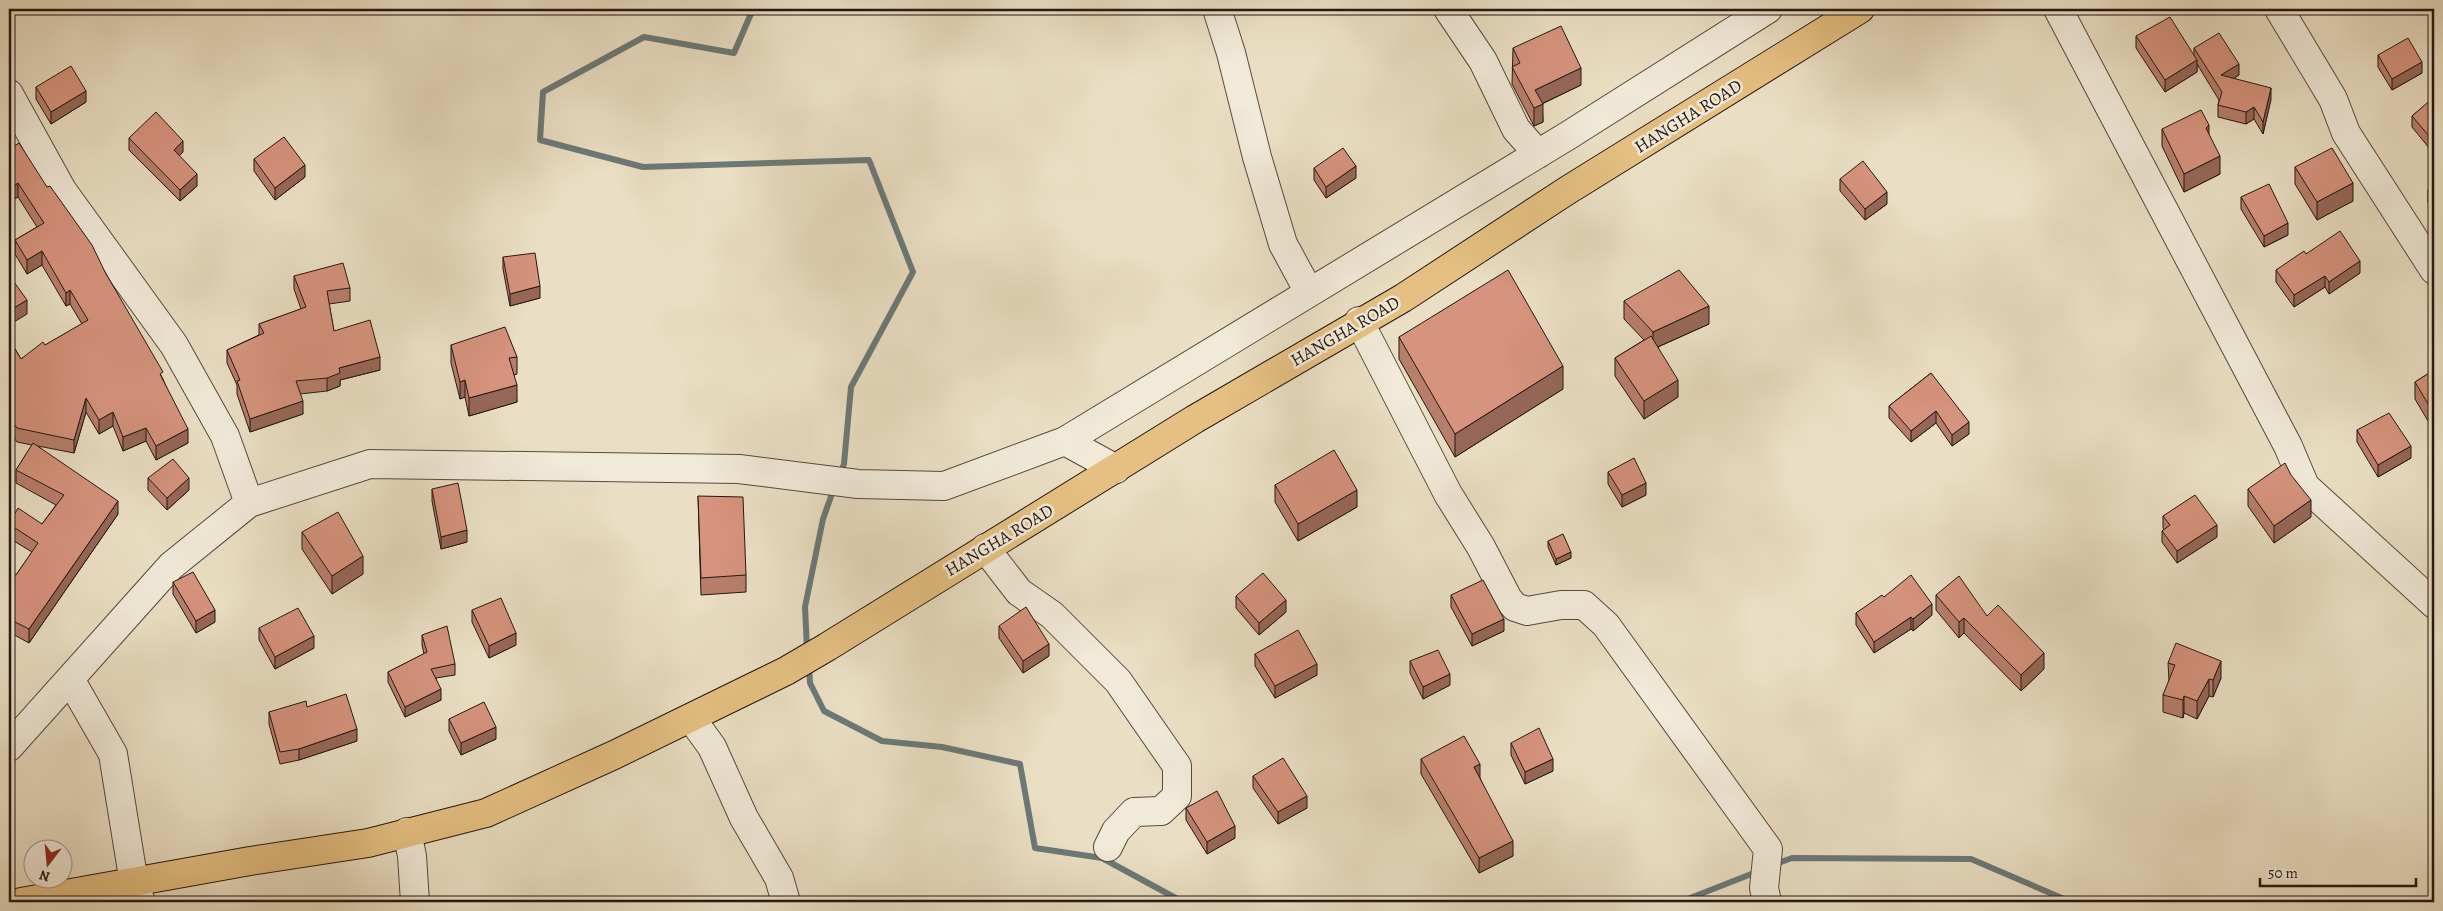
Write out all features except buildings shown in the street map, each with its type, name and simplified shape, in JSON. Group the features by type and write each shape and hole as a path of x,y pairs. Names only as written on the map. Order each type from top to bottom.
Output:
{"highway":[{"name":"HANGHA ROAD","path":"21,902 138,893 250,861 368,842 486,813 690,718 786,671 827,647 985,548 1359,321 1403,298 1568,190 1860,9"}],"street":[{"path":"1216,9 1231,53 1257,157 1283,244 1309,292"},
{"path":"1448,9 1483,61 1516,129 1538,154"},
{"path":"9,747 171,566 249,503 370,464 739,469 858,484 944,486 1065,440 1538,154 1768,9"},
{"path":"2058,9 2288,446 2305,486 2434,604"},
{"path":"2279,9 2333,99 2346,133 2434,270"},
{"path":"9,94 62,190 174,345 225,436 249,503"},
{"path":"1359,321 1448,494 1481,547 1508,599 1514,607 1527,611 1561,605 1584,605 1606,625 1768,849 1764,888 1768,902"},
{"path":"1065,440 1116,469"},
{"path":"985,548 1019,592 1052,615 1118,681 1177,766 1176,796 1162,811 1134,812 1116,831 1108,847"},
{"path":"70,680 113,754 138,893"},
{"path":"690,718 712,747 744,818 779,878 786,902"},
{"path":"407,832 412,856 415,902"}],"waterway":[{"path":"753,9 734,53 644,37 543,92 540,140 643,167 869,160 913,272 851,387 844,464 840,474"},
{"path":"807,649 805,607 823,519 834,488"},
{"path":"809,667 810,683 824,711 882,741 942,747 1020,764 1035,848 1102,858 1183,902"},
{"path":"1773,865 1792,858 1971,859 2071,902"},
{"path":"1680,902 1759,871"}]}
